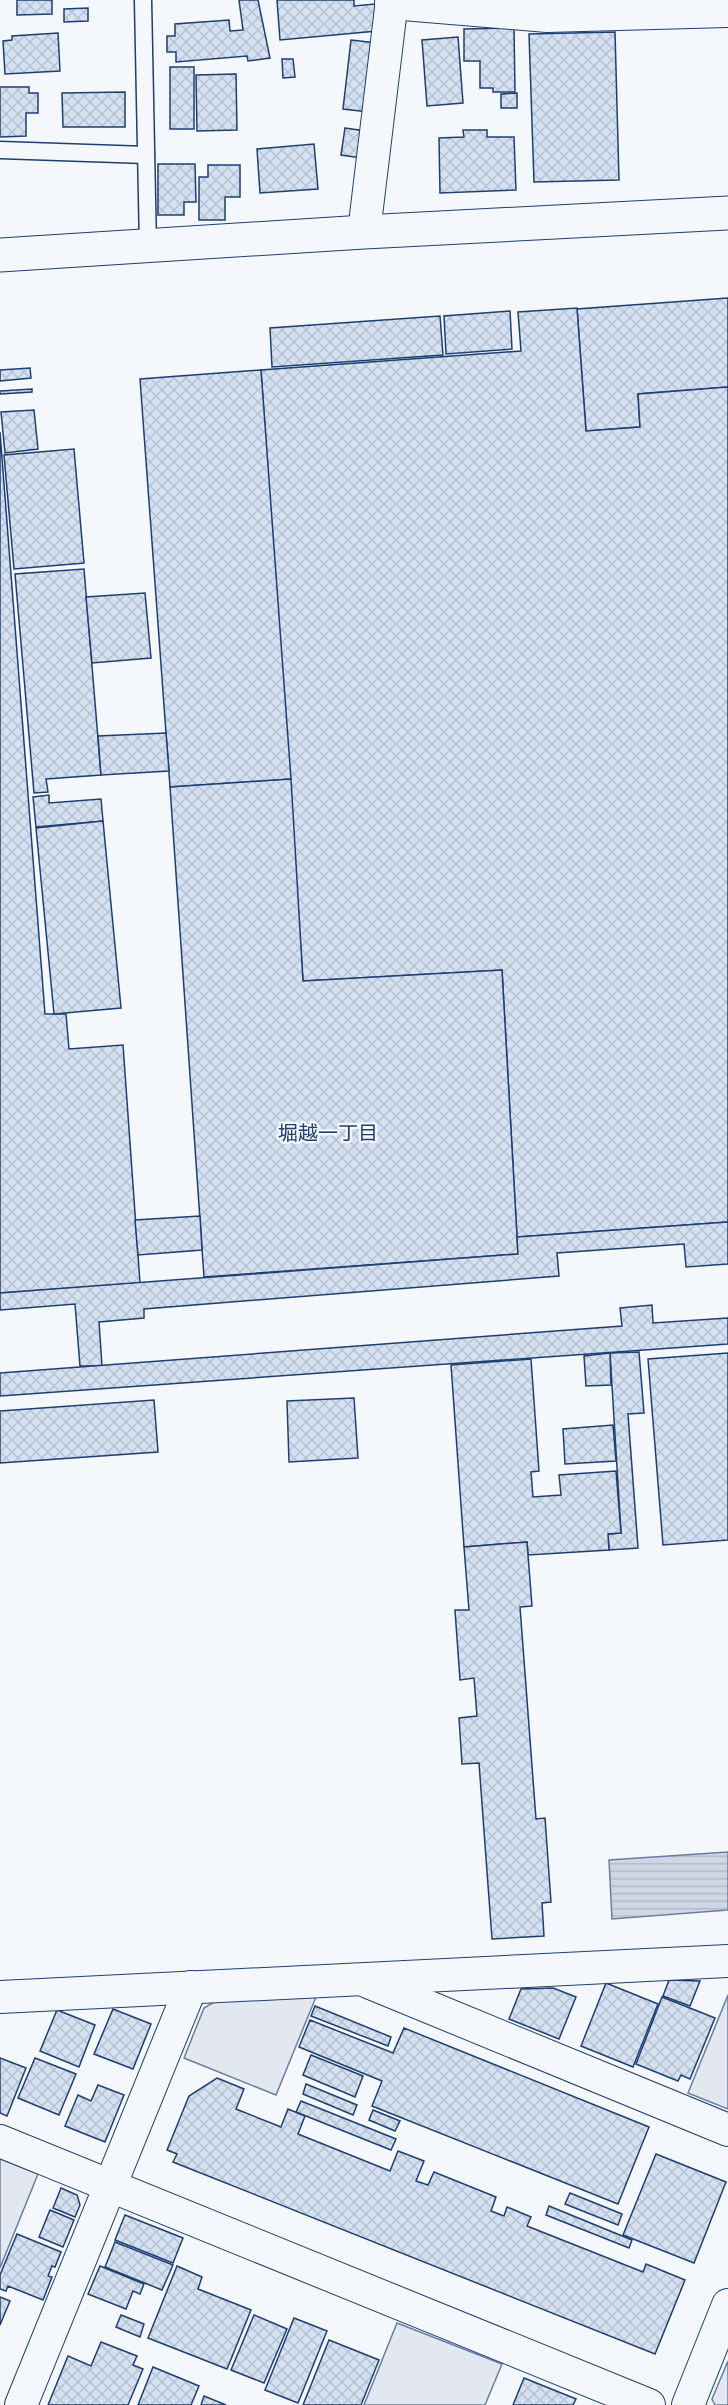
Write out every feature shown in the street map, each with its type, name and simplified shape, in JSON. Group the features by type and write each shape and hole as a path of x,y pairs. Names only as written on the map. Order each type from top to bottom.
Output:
{"street":[{"path":"364,232 389,1 547,16 728,11"},
{"path":"0,255 364,232 728,213"},
{"path":"0,1997 728,1960"},
{"path":"360,1979 728,2130"},
{"path":"21,2405 191,1987"},
{"path":"0,2141 648,2405"},
{"path":"687,2405 728,2306"}],"lane":[{"path":"143,0 148,247"},
{"path":"0,150 146,154"}],"shaded area":[{"path":"728,1852 728,1910 612,1919 609,1860"},
{"path":"728,1995 728,2109 688,2093"},
{"path":"316,1997 276,2095 184,2058 204,2008 219,1999"},
{"path":"0,2159 38,2174 0,2268"},
{"path":"397,2323 502,2364 485,2405 364,2405"},
{"path":"728,2361 728,2405 715,2405 712,2399"}],"building":[{"path":"17,0 52,0 52,14 17,15"},
{"path":"239,0 258,0 270,58 248,61 247,56 176,62 176,52 167,52 167,36 175,36 175,24 229,20 230,31 243,30"},
{"path":"277,0 354,0 354,6 375,4 377,31 280,40"},
{"path":"88,8 88,21 64,22 64,9"},
{"path":"514,28 515,92 493,92 493,88 480,88 480,61 464,61 464,29"},
{"path":"615,32 619,180 534,182 529,34"},
{"path":"58,33 60,71 5,74 3,41 12,40 12,36"},
{"path":"458,37 463,103 427,106 422,40"},
{"path":"351,40 385,44 377,113 343,109"},
{"path":"282,59 293,59 295,77 283,78"},
{"path":"170,67 194,67 194,129 170,129"},
{"path":"236,74 237,130 197,131 196,75"},
{"path":"0,87 29,87 29,93 38,93 38,113 26,113 26,136 0,137"},
{"path":"125,92 125,127 63,127 62,93"},
{"path":"517,93 517,108 501,108 501,94"},
{"path":"345,128 372,132 369,159 341,155"},
{"path":"463,130 487,130 487,137 514,137 516,190 440,193 439,138 464,137"},
{"path":"314,144 318,189 260,193 257,149"},
{"path":"158,164 195,164 196,202 184,202 184,215 158,215"},
{"path":"208,165 240,165 240,197 225,197 225,220 199,220 199,177 208,177"},
{"path":"728,298 728,387 638,394 640,427 586,431 577,309"},
{"path":"577,308 586,431 640,427 638,394 728,387 728,1222 517,1237 502,970 303,981 261,370 521,351 518,312"},
{"path":"510,311 512,349 446,354 444,316"},
{"path":"440,316 443,355 272,367 270,328"},
{"path":"30,368 31,378 0,381 0,370"},
{"path":"261,370 291,779 170,787 140,379"},
{"path":"32,389 32,392 0,394 0,391"},
{"path":"34,410 38,449 5,453 1,412"},
{"path":"0,432 45,1014 66,1014 69,1049 123,1045 140,1283 0,1293"},
{"path":"74,449 84,563 14,569 4,455"},
{"path":"84,569 101,775 46,779 48,792 34,793 15,574"},
{"path":"145,593 151,658 92,663 86,597"},
{"path":"166,733 169,771 101,775 98,736"},
{"path":"291,779 303,981 502,970 518,1254 204,1277 170,787"},
{"path":"49,795 49,803 101,799 103,821 36,827 33,797"},
{"path":"103,821 121,1008 54,1014 36,828"},
{"path":"200,1216 202,1250 138,1255 135,1220"},
{"path":"728,1222 728,1264 686,1267 684,1244 557,1253 559,1276 144,1309 144,1318 99,1322 102,1366 80,1366 75,1304 0,1310 0,1293 518,1254 517,1237"},
{"path":"652,1305 653,1323 728,1318 728,1344 0,1396 0,1373 622,1326 620,1308"},
{"path":"639,1352 644,1413 628,1414 638,1548 609,1550 608,1534 621,1533 610,1353"},
{"path":"610,1353 611,1385 586,1386 584,1356"},
{"path":"728,1353 728,1540 663,1545 648,1359"},
{"path":"531,1359 539,1471 531,1472 533,1497 561,1495 559,1475 616,1471 621,1533 608,1534 609,1550 528,1555 527,1542 464,1547 451,1365"},
{"path":"354,1398 358,1458 289,1462 287,1401"},
{"path":"154,1400 158,1452 0,1463 0,1411"},
{"path":"613,1425 616,1461 565,1464 563,1429"},
{"path":"527,1542 532,1606 520,1607 536,1819 545,1818 551,1902 542,1903 544,1936 492,1939 479,1763 462,1764 459,1718 477,1716 474,1678 460,1680 455,1610 469,1610 464,1547"},
{"path":"669,1980 700,1981 690,2006 663,1996"},
{"path":"606,1983 658,2004 633,2067 581,2046"},
{"path":"553,1988 576,1997 559,2039 509,2019 521,1989"},
{"path":"662,1997 715,2018 690,2079 681,2075 678,2081 636,2064"},
{"path":"315,2006 391,2037 388,2046 311,2016"},
{"path":"113,2009 151,2024 133,2069 94,2054"},
{"path":"57,2010 95,2025 79,2067 40,2051"},
{"path":"310,2020 393,2053 404,2028 649,2127 618,2204 372,2106 382,2081 299,2047"},
{"path":"311,2055 363,2076 355,2097 303,2075"},
{"path":"0,2058 26,2068 7,2116 0,2113"},
{"path":"35,2058 76,2074 59,2115 18,2098"},
{"path":"217,2078 244,2089 236,2109 281,2127 288,2109 305,2116 298,2134 390,2171 398,2151 424,2161 416,2181 428,2185 434,2172 496,2197 491,2211 504,2216 507,2207 531,2217 527,2226 643,2272 646,2264 685,2280 655,2354 173,2162 177,2154 167,2150 189,2096"},
{"path":"306,2084 357,2105 353,2115 303,2094"},
{"path":"98,2085 124,2095 105,2142 65,2126 78,2095 91,2101"},
{"path":"301,2101 396,2139 391,2150 296,2112"},
{"path":"373,2110 400,2121 395,2131 369,2120"},
{"path":"656,2154 726,2182 694,2263 623,2235"},
{"path":"61,2188 77,2195 80,2205 75,2217 53,2208"},
{"path":"570,2193 622,2214 618,2225 565,2204"},
{"path":"549,2206 632,2240 629,2248 546,2215"},
{"path":"50,2210 74,2220 63,2247 39,2237"},
{"path":"125,2215 183,2238 173,2263 115,2240"},
{"path":"17,2234 61,2252 55,2267 52,2266 48,2276 52,2277 43,2300 8,2286 6,2291 0,2289 0,2275"},
{"path":"115,2242 173,2265 162,2290 105,2267"},
{"path":"100,2266 144,2284 140,2294 133,2291 126,2309 88,2294"},
{"path":"177,2266 202,2277 198,2289 251,2310 227,2369 148,2338"},
{"path":"0,2297 10,2301 0,2325"},
{"path":"121,2315 144,2324 140,2337 116,2327"},
{"path":"254,2315 287,2329 264,2383 231,2370"},
{"path":"294,2318 327,2331 298,2403 265,2390"},
{"path":"329,2340 379,2360 361,2405 303,2405"},
{"path":"101,2342 137,2356 133,2365 143,2369 128,2405 48,2405 68,2356 91,2366"},
{"path":"153,2367 199,2386 191,2405 138,2405"},
{"path":"524,2378 576,2399 573,2405 513,2405"},
{"path":"204,2396 226,2405 201,2405"}],"district":[{"name":"堀越一丁目","path":"328,1132"}]}
